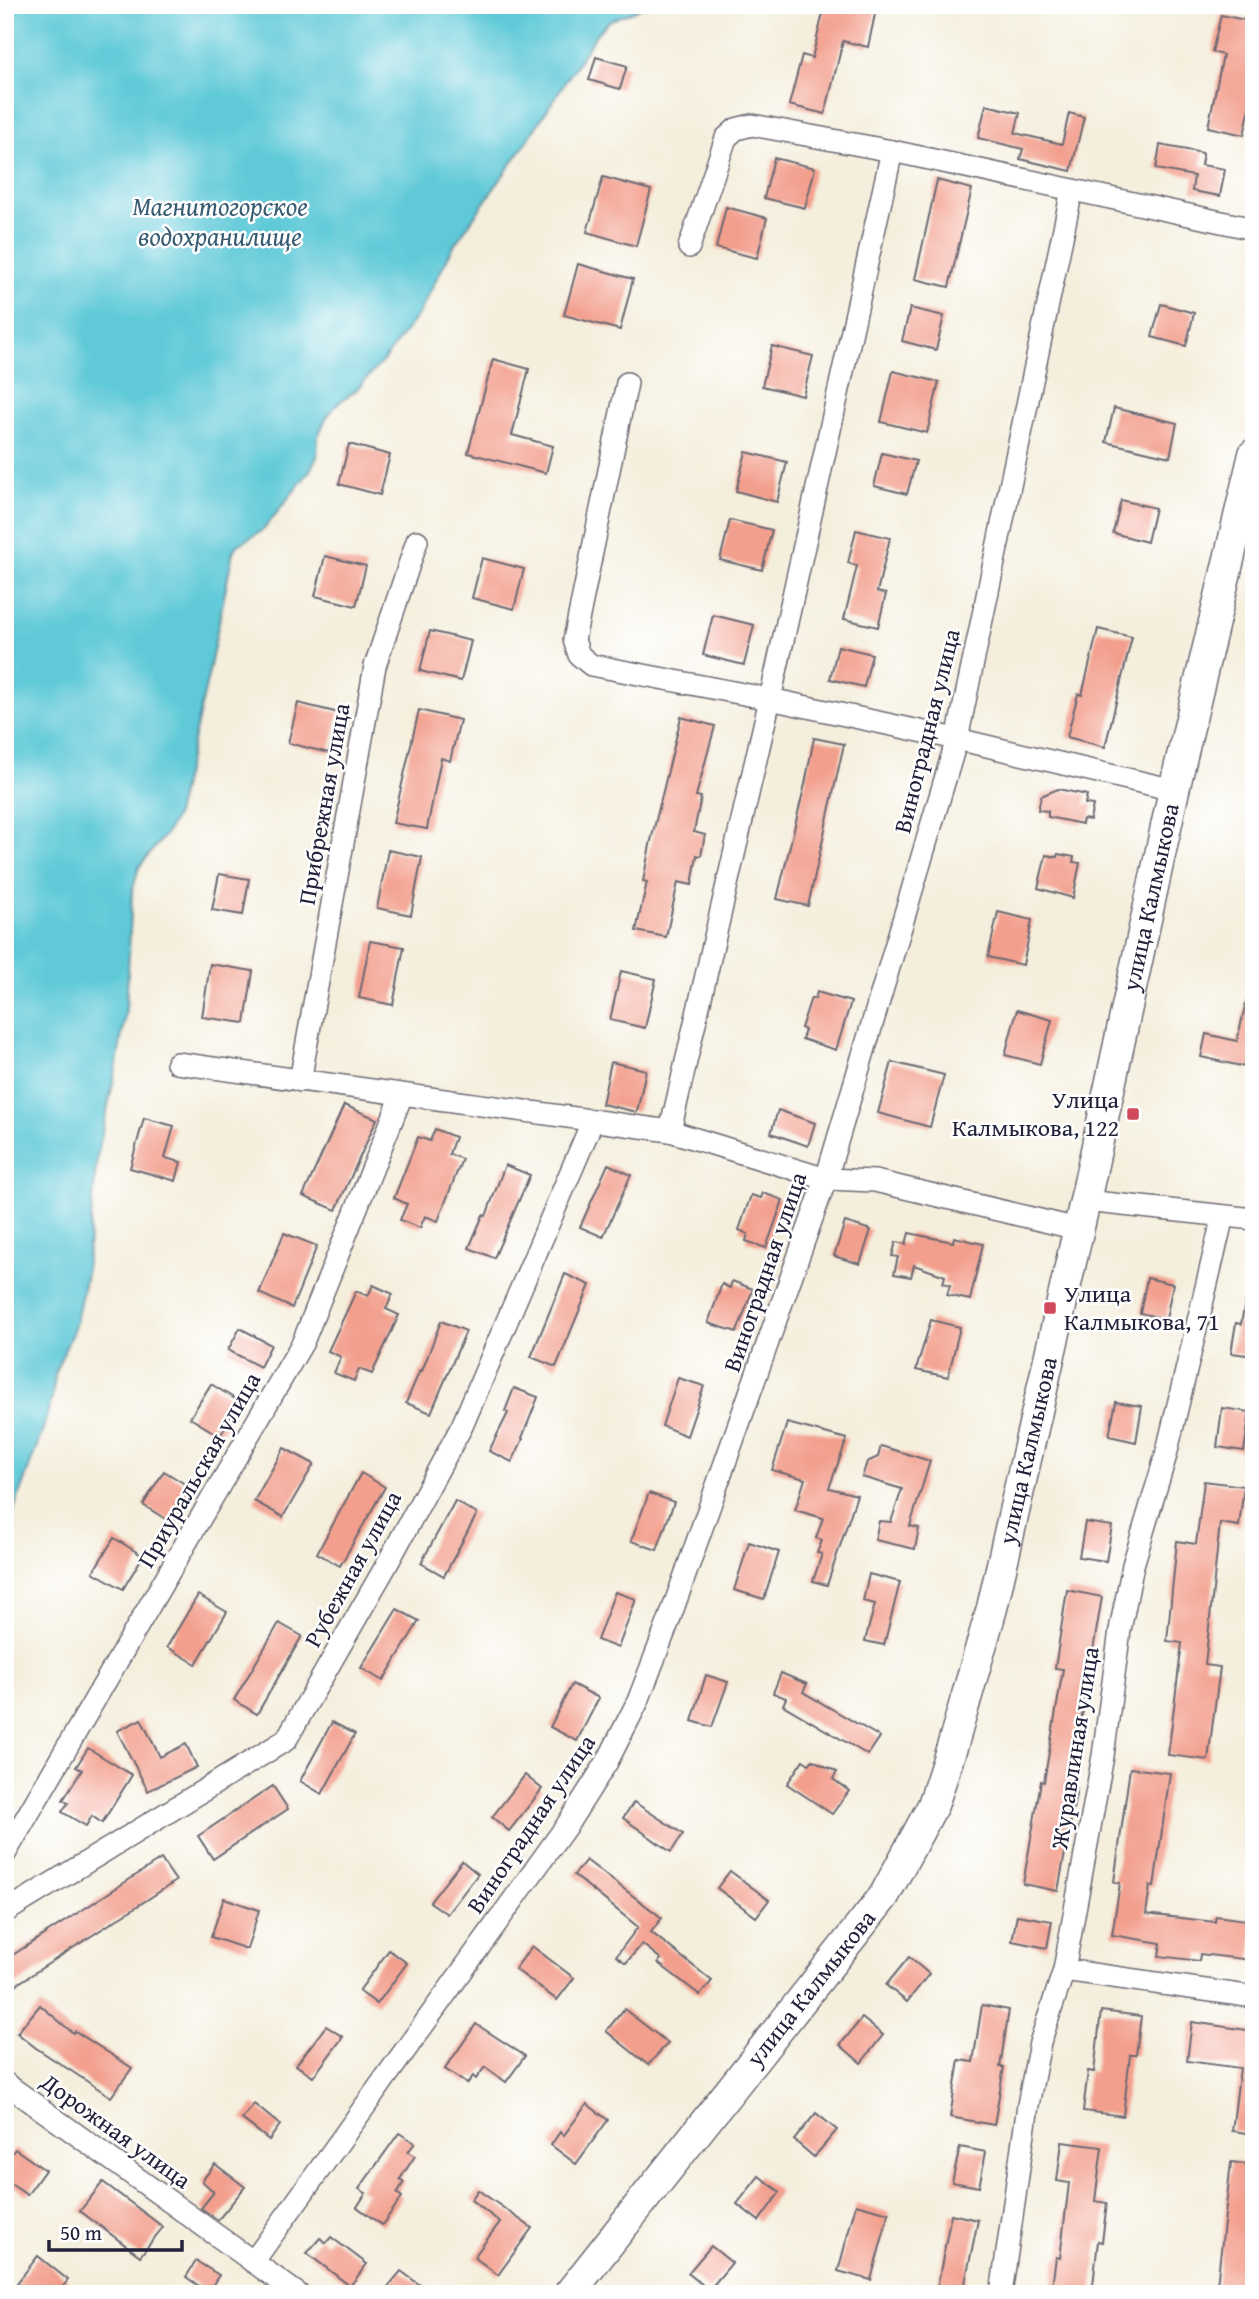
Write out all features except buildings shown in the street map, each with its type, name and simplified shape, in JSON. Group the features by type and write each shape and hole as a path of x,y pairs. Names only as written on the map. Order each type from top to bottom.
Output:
{"main road":[{"name":"улица Калмыкова","path":"569,2294 884,1896 933,1805 992,1608 1082,1215 1174,790 1254,454"}],"street":[{"path":"689,247 726,138 736,129 752,124 892,150 1254,229"},
{"path":"670,1131 770,699 892,150"},
{"name":"Виноградная улица","path":"253,2262 567,1825 607,1762 638,1701 826,1179 957,739 1072,190"},
{"path":"627,383 575,640 579,655 591,665 770,699 957,739 1174,790"},
{"name":"Прибрежная улица","path":"300,1081 375,666 417,541"},
{"path":"177,1063 670,1131 826,1179 876,1181 1082,1215 1223,1216 1254,1219"},
{"name":"Приуральская улица","path":"5,1854 303,1342 402,1095"},
{"name":"Рубежная улица","path":"5,1912 286,1740 386,1566 462,1426 593,1120"},
{"name":"Журавлиная улица","path":"1002,2294 1031,2092 1040,2043 1064,1970 1103,1756 1120,1630 1133,1565 1166,1455 1223,1216"},
{"path":"1064,1970 1254,1997"},
{"name":"Дорожная улица","path":"5,2083 298,2294"}],"water":[{"name":"Магнитогорское водохранилище","path":"5,5 648,5 609,21 597,33 523,147 453,247 419,313 383,361 356,390 337,404 326,418 318,436 317,457 309,472 263,530 236,546 233,552 176,815 168,831 139,867 132,892 126,1009 97,1157 85,1279 75,1326 56,1370 42,1432 5,1534"}],"place":[{"name":"Улица Калмыкова, 122","path":"1133,1114"},
{"name":"Улица Калмыкова, 71","path":"1050,1308"}]}
